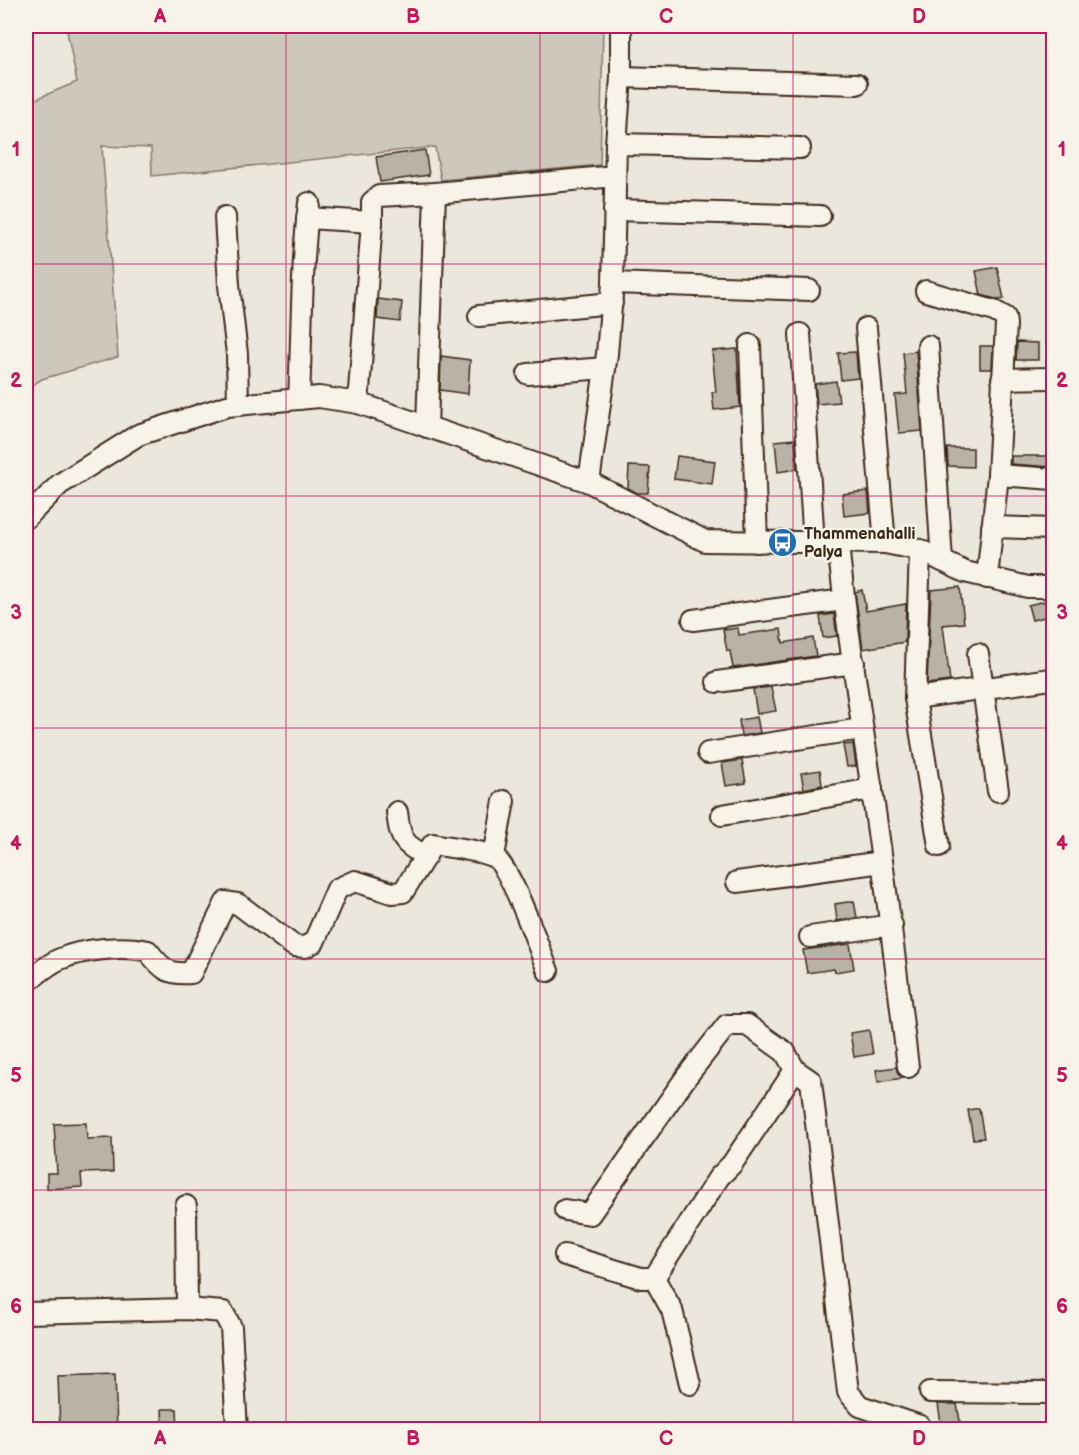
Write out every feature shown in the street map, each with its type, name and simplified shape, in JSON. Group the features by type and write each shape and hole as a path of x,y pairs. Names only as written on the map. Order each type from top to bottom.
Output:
{"street":[{"path":"589,482 612,303 621,26"},
{"path":"621,77 856,84"},
{"path":"616,144 800,148"},
{"path":"358,403 372,202 379,196 615,176"},
{"path":"428,427 435,193"},
{"path":"614,210 820,216"},
{"path":"299,399 303,305 302,267 308,211 372,222"},
{"path":"225,217 229,285 237,354 238,405"},
{"path":"613,283 809,290"},
{"path":"926,291 994,311 1005,317 998,475 987,578"},
{"path":"479,316 612,303"},
{"path":"866,328 885,543"},
{"path":"800,334 814,543"},
{"path":"750,345 757,542"},
{"path":"928,346 942,561"},
{"path":"528,374 605,368"},
{"path":"1002,379 1053,378"},
{"path":"26,518 60,484 138,435 228,406 319,397 358,403 589,482 705,541 885,543 920,550 965,572 987,578 1028,588 1053,587"},
{"path":"998,475 1053,479"},
{"path":"992,527 1053,529"},
{"path":"838,543 861,729 892,925 908,1067"},
{"path":"920,550 915,698 939,846"},
{"path":"693,620 844,600"},
{"path":"978,654 998,791"},
{"path":"717,682 854,663"},
{"path":"915,698 1051,679"},
{"path":"708,753 861,729"},
{"path":"722,815 872,789"},
{"path":"494,856 504,801"},
{"path":"397,812 401,837 411,849 426,856"},
{"path":"26,983 59,959 98,950 123,948 148,951 161,968 177,974 191,973 226,902 238,904 294,946 305,947 314,942 337,889 355,881 392,893 403,892 433,844 494,856 501,864 523,907 548,971"},
{"path":"737,882 882,862"},
{"path":"810,937 892,925"},
{"path":"565,1210 590,1214 687,1076 727,1025 747,1025 785,1052 795,1070 811,1080 848,1392 860,1406 920,1426 921,1430"},
{"path":"654,1278 719,1177 732,1164 795,1070"},
{"path":"186,1206 187,1309"},
{"path":"566,1255 641,1278 654,1278"},
{"path":"654,1278 672,1310 690,1384"},
{"path":"26,1313 187,1309 223,1312 231,1327 237,1430"},
{"path":"930,1392 1053,1393"}],"shaded area":[{"path":"66,26 603,26 600,165 441,180 435,147 152,176 151,148 102,146 118,357 42,379 26,389 26,103 77,82"}],"building":[{"path":"425,150 429,175 380,182 376,157"},
{"path":"997,267 1004,299 999,300 981,295 976,271"},
{"path":"378,299 402,302 400,322 377,319"},
{"path":"1017,342 1038,343 1038,360 1016,360"},
{"path":"980,346 993,346 992,369 980,369"},
{"path":"737,349 740,407 714,410 712,392 716,392 712,351"},
{"path":"916,351 922,431 899,433 895,395 907,394 903,353"},
{"path":"856,352 858,378 841,380 838,353"},
{"path":"441,356 470,360 468,394 440,390"},
{"path":"836,381 839,402 817,404 815,384"},
{"path":"795,439 797,469 778,472 775,441"},
{"path":"947,448 973,448 973,467 948,466"},
{"path":"677,456 715,461 712,484 674,479"},
{"path":"1011,456 1052,456 1052,467 1011,464"},
{"path":"629,466 650,467 648,493 637,493 628,488"},
{"path":"868,491 870,513 844,516 842,494"},
{"path":"960,587 964,623 943,625 950,681 927,684 931,590"},
{"path":"862,590 866,611 906,604 905,642 863,649 855,592"},
{"path":"1045,601 1046,604 1053,602 1053,615 1032,620 1028,605"},
{"path":"834,614 837,636 823,638 820,616"},
{"path":"738,628 739,635 781,629 783,643 813,638 816,656 733,668 723,630"},
{"path":"771,687 776,711 757,714 753,689"},
{"path":"757,717 760,733 741,736 739,720"},
{"path":"853,744 856,766 847,767 843,745"},
{"path":"742,760 746,783 726,786 722,763"},
{"path":"820,770 822,785 804,789 801,773"},
{"path":"854,901 857,918 837,921 835,904"},
{"path":"850,944 854,969 807,973 803,950"},
{"path":"869,1030 873,1054 854,1057 850,1033"},
{"path":"896,1067 898,1074 903,1078 878,1082 876,1070"},
{"path":"979,1108 984,1138 973,1139 968,1110"},
{"path":"86,1123 87,1139 112,1138 113,1172 81,1173 82,1187 47,1189 47,1173 57,1173 54,1124"},
{"path":"115,1374 117,1430 60,1430 58,1376"},
{"path":"938,1404 957,1404 961,1427 942,1430"},
{"path":"162,1409 177,1409 178,1430 163,1430"}],"place":[{"name":"Thammenahalli Palya","path":"783,543"}]}
